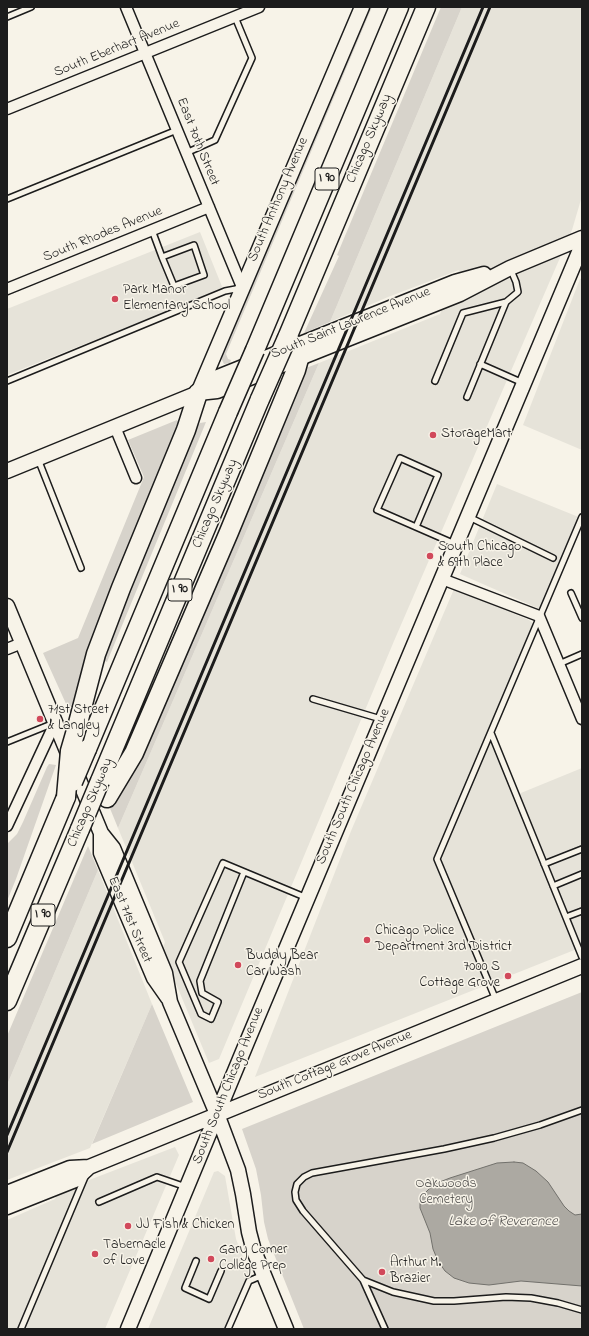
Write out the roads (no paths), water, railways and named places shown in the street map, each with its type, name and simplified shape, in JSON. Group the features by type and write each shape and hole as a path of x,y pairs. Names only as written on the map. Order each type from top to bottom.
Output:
{"highway":[{"name":"Chicago Skyway","path":"7,938 399,7"},
{"name":"Chicago Skyway","path":"7,1001 260,399 294,348 426,7"},
{"path":"80,829 107,798 134,753 296,370 294,348"},
{"path":"66,797 70,752 78,727 96,654 121,588 186,430 198,393"}],"main road":[{"name":"South Anthony Avenue","path":"198,393 362,7"},
{"name":"South Saint Lawrence Avenue","path":"7,471 198,393 213,379 294,348 460,294 510,268 582,238"},
{"name":"South South Chicago Avenue","path":"128,1329 582,245"},
{"name":"East 71st Street","path":"7,606 101,833 113,848 165,973 170,1002 217,1114 238,1170 249,1232 254,1251 286,1329"},
{"name":"South Cottage Grove Avenue","path":"7,1193 70,1168 89,1167 582,966"},
{"name":"South Cottage Grove Avenue","path":"7,1207 75,1180 89,1167"}],"street":[{"name":"East 70th Street","path":"126,7 242,287"},
{"name":"South Eberhart Avenue","path":"7,109 259,7"},
{"name":"South Rhodes Avenue","path":"7,289 209,207"},
{"path":"115,427 136,478"},
{"path":"442,579 540,616 582,719"},
{"path":"7,649 22,643"},
{"path":"7,826 55,723"}],"lane":[{"path":"7,17 31,7"},
{"path":"186,153 215,140 252,58 235,17"},
{"path":"7,199 177,130"},
{"path":"152,230 162,257 174,286 204,275 194,245 162,257"},
{"path":"435,381 463,313 506,302 518,292 516,282 510,268"},
{"path":"7,381 218,294 242,287"},
{"path":"467,397 506,302"},
{"path":"480,364 524,384"},
{"path":"38,458 81,568"},
{"path":"416,527 438,475 400,458 377,510 416,527 456,544"},
{"path":"496,1001 437,859 582,516"},
{"path":"468,517 553,558"},
{"path":"571,592 582,618"},
{"path":"559,664 582,654"},
{"path":"313,699 383,719"},
{"path":"7,742 55,723"},
{"path":"491,733 582,957"},
{"path":"544,864 582,849"},
{"path":"244,872 200,981 202,993 218,1002 211,1019 201,1014 180,962 223,863 308,898"},
{"path":"553,886 582,874"},
{"path":"566,917 582,911"},
{"path":"385,1329 363,1280 303,1211 296,1200 295,1192 297,1184 304,1177 312,1173 444,1149 494,1138 540,1125 582,1110"},
{"path":"21,1329 89,1167"},
{"path":"99,1202 157,1177 187,1188"},
{"path":"196,1261 185,1288 209,1299 221,1271"},
{"path":"228,1329 249,1281 264,1275"},
{"path":"363,1280 394,1292 434,1301 506,1297 531,1298 558,1303 582,1310"}],"water":[{"name":"Lake of Reverence","path":"497,1163 523,1163 536,1171 548,1182 569,1211 575,1215 582,1214 582,1286 521,1281 489,1285 469,1283 454,1278 445,1271 438,1261 433,1249 430,1233 420,1208 420,1200 424,1194 437,1183 450,1178"}],"railway":[{"path":"7,1135 483,7"},
{"path":"7,1152 490,7"}],"place":[{"name":"Park Manor Elementary School","path":"115,299"},
{"name":"StorageMart","path":"433,435"},
{"name":"South Chicago & 69th Place","path":"430,556"},
{"name":"71st Street & Langley","path":"40,719"},
{"name":"Chicago Police Department 3rd District","path":"367,940"},
{"name":"Buddy Bear Car Wash","path":"238,965"},
{"name":"7000 S Cottage Grove","path":"508,976"},
{"name":"JJ Fish & Chicken","path":"128,1226"},
{"name":"Tabernacle of Love","path":"95,1254"},
{"name":"Gary Comer College Prep","path":"211,1259"},
{"name":"Arthur M. Brazier","path":"382,1272"}],"park label":[{"name":"Oakwoods Cemetery","path":"446,1194"}]}
